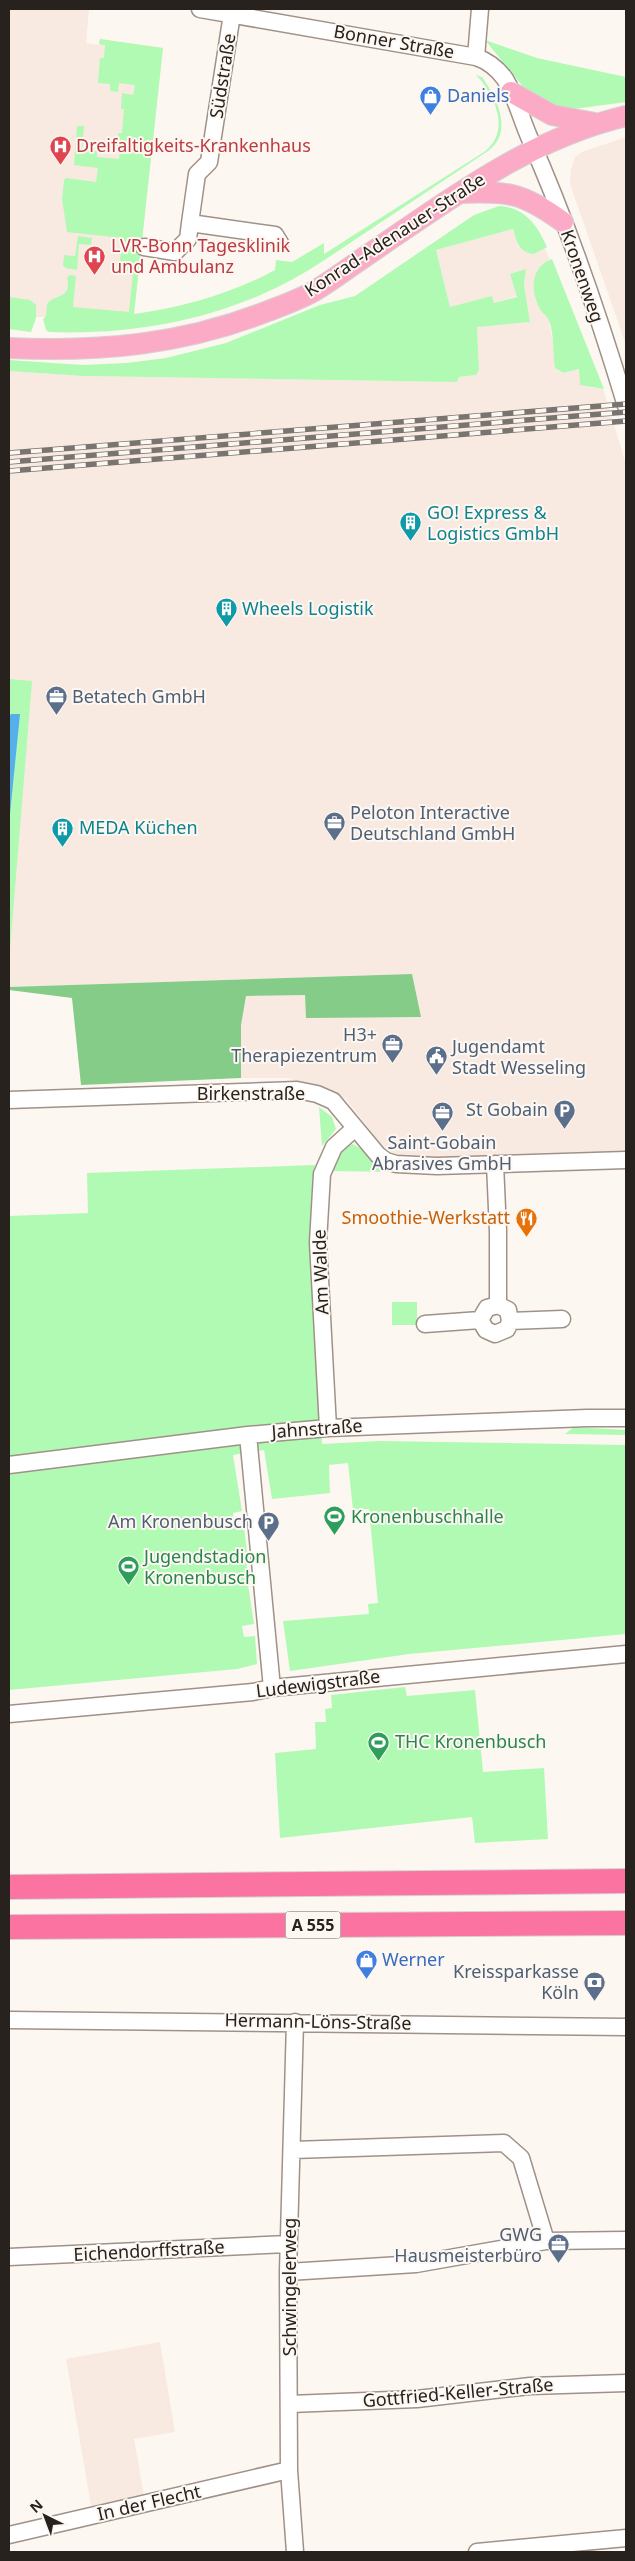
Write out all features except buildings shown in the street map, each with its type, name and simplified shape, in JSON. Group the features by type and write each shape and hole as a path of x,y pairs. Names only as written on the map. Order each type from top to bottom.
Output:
{"highway":[{"path":"9,1888 619,1881"},
{"name":"A 555","path":"9,1927 622,1923"}],"main road":[{"path":"512,92 552,115 594,124"},
{"name":"Konrad-Adenauer-Straße","path":"9,348 87,349 141,345 234,325 315,290 496,168 534,148 594,124 626,116"},
{"path":"459,193 510,193 529,198 563,222"}],"street":[{"name":"Bonner Straße","path":"200,9 476,56 486,60 496,68 512,92 534,148"},
{"path":"476,56 480,9"},
{"name":"Südstraße","path":"144,247 175,252 188,239 197,174 209,162 232,14"},
{"name":"Kronenweg","path":"534,148 563,222 626,406"},
{"path":"190,223 275,235 280,242"},
{"name":"Birkenstraße","path":"9,1100 297,1090 317,1094 333,1101 378,1154 386,1161 396,1164 437,1166 626,1160"},
{"name":"Am Walde","path":"328,1428 318,1242 322,1174 334,1147 355,1128"},
{"path":"494,1164 498,1230 498,1305"},
{"path":"498,1305 508,1310 510,1321 507,1329 495,1334 486,1330 480,1320 486,1308 498,1305"},
{"path":"510,1321 562,1319"},
{"path":"425,1324 480,1320"},
{"name":"Jahnstraße","path":"9,1465 248,1435 328,1428 626,1418"},
{"path":"248,1435 272,1688"},
{"name":"Ludewigstraße","path":"9,1714 253,1692 272,1688 626,1654"},
{"name":"Hermann-Löns-Straße","path":"9,2020 626,2027"},
{"name":"Schwingelerweg","path":"295,2552 289,2470 288,2244 293,2150 296,2022"},
{"path":"293,2150 504,2143 522,2158 546,2241"},
{"path":"288,2272 416,2264 546,2241 626,2240"},
{"name":"Eichendorffstraße","path":"9,2257 288,2244"},
{"name":"Gottfried-Keller-Straße","path":"290,2404 417,2400 530,2386 626,2383"},
{"name":"In der Flecht","path":"9,2536 289,2470"},
{"path":"476,2552 626,2538"}],"shaded area":[{"name":"Dreifaltigkeits-Krankenhaus","path":"9,9 89,9 86,43 99,45 100,39 163,48 134,314 90,317 36,317 31,332 9,329"},
{"path":"626,137 626,345 570,184 571,169 575,157 582,152"},
{"path":"513,229 518,246 522,250 534,254 545,248 550,260 537,270 534,282 537,303 549,321 558,371 563,373 579,369 588,387 603,389 626,464 626,1151 449,1159 409,1157 394,1154 380,1143 346,1099 288,1078 241,1078 241,1025 245,995 305,995 306,1018 412,974 9,987 9,371 83,376 457,382 459,377 476,375 479,370 477,327 530,322 524,285 526,269 517,296 494,303 492,296 450,308 436,250"},
{"path":"160,2342 175,2432 134,2439 144,2496 91,2506 66,2359"}],"green space":[{"path":"100,39 163,48 134,314 190,303 242,286 275,270 276,260 292,262 324,243 324,254 484,152 492,144 497,134 498,114 489,93 476,75 482,77 493,95 500,115 500,134 496,143 488,151 317,265 267,292 215,312 161,325 105,331 49,332 46,330 43,319 46,316 47,304 65,293 68,284 67,277 70,275 76,276 73,307 129,312 133,271 119,270 122,238 67,232 62,199 64,180 66,178 96,182 98,168 74,165 77,126 84,126 82,150 97,151 97,157 119,159 120,149 117,149 118,133 122,133 124,109 121,109 122,93 133,95 135,85 119,83 118,92 110,91 110,84 98,83 100,58 104,58 105,45 99,44"},
{"path":"485,40 537,58 626,77 626,102 574,109 557,108 529,94"},
{"path":"499,206 516,210 529,219 535,225 547,247 534,254 521,249 513,229 436,250 450,307 492,296 494,303 517,297 510,274 526,269 524,285 530,322 477,327 479,370 476,375 459,377 457,382 83,376 9,371 9,360 83,365 126,363 166,358 226,343 320,305 355,296 474,215"},
{"path":"78,236 92,238 91,245 79,244 77,270 66,268 63,265 64,255 75,256"},
{"path":"552,259 604,389 580,385 579,369 563,373 555,368 551,326 537,302 534,287 534,280 539,268"},
{"path":"9,297 30,300 36,305 36,318 31,332 9,329"},
{"path":"9,679 32,681 9,962"},
{"path":"412,974 421,1017 306,1018 305,995 246,996 241,1025 241,1078 81,1085 72,998 9,990 9,987"},
{"path":"319,1107 332,1117 336,1129 322,1146"},
{"path":"353,1144 392,1167 393,1172 328,1171 331,1163 347,1145"},
{"path":"315,1165 312,1182 322,1444 379,1441 626,1445 626,1634 409,1654 290,1671 283,1621 369,1614 368,1604 378,1603 369,1509 353,1510 348,1463 329,1465 330,1493 272,1499 264,1450 233,1455 242,1511 233,1513 234,1526 244,1526 247,1552 245,1553 250,1578 247,1578 254,1624 242,1626 244,1637 255,1636 257,1664 237,1669 9,1690 9,1216 88,1213 87,1173"},
{"path":"392,1302 417,1302 417,1325 392,1325"},
{"path":"574,1427 626,1430 626,1435 565,1434"},
{"name":"THC Kronenbusch","path":"405,1687 407,1696 475,1690 483,1772 544,1768 548,1839 475,1843 472,1817 280,1838 275,1753 316,1749 315,1722 326,1722 325,1709 332,1708 331,1695"}],"water":[{"path":"11,714 20,714 9,824 9,717"}],"railway":[{"path":"9,453 626,404"},
{"path":"9,462 626,412"},
{"path":"9,471 626,421"}],"place":[{"name":"Daniels","path":"431,115"},
{"name":"Dreifaltigkeits-Krankenhaus","path":"60,165"},
{"name":"LVR-Bonn Tagesklinik und Ambulanz","path":"95,275"},
{"name":"GO! Express & Logistics GmbH","path":"411,542"},
{"name":"Wheels Logistik","path":"226,628"},
{"name":"Betatech GmbH","path":"56,716"},
{"name":"Peloton Interactive Deutschland GmbH","path":"334,842"},
{"name":"MEDA Küchen","path":"63,847"},
{"name":"H3+ Therapiezentrum","path":"393,1064"},
{"name":"Jugendamt Stadt Wesseling","path":"436,1076"},
{"name":"St Gobain","path":"564,1129"},
{"name":"Saint-Gobain Abrasives GmbH","path":"442,1132"},
{"name":"Smoothie-Werkstatt","path":"526,1237"},
{"name":"Kronenbuschhalle","path":"335,1536"},
{"name":"Am Kronenbusch","path":"269,1541"},
{"name":"Jugendstadion Kronenbusch","path":"128,1586"},
{"name":"THC Kronenbusch","path":"379,1761"},
{"name":"Werner","path":"366,1979"},
{"name":"Kreissparkasse Köln","path":"595,2001"},
{"name":"GWG Hausmeisterbüro","path":"558,2264"}]}
